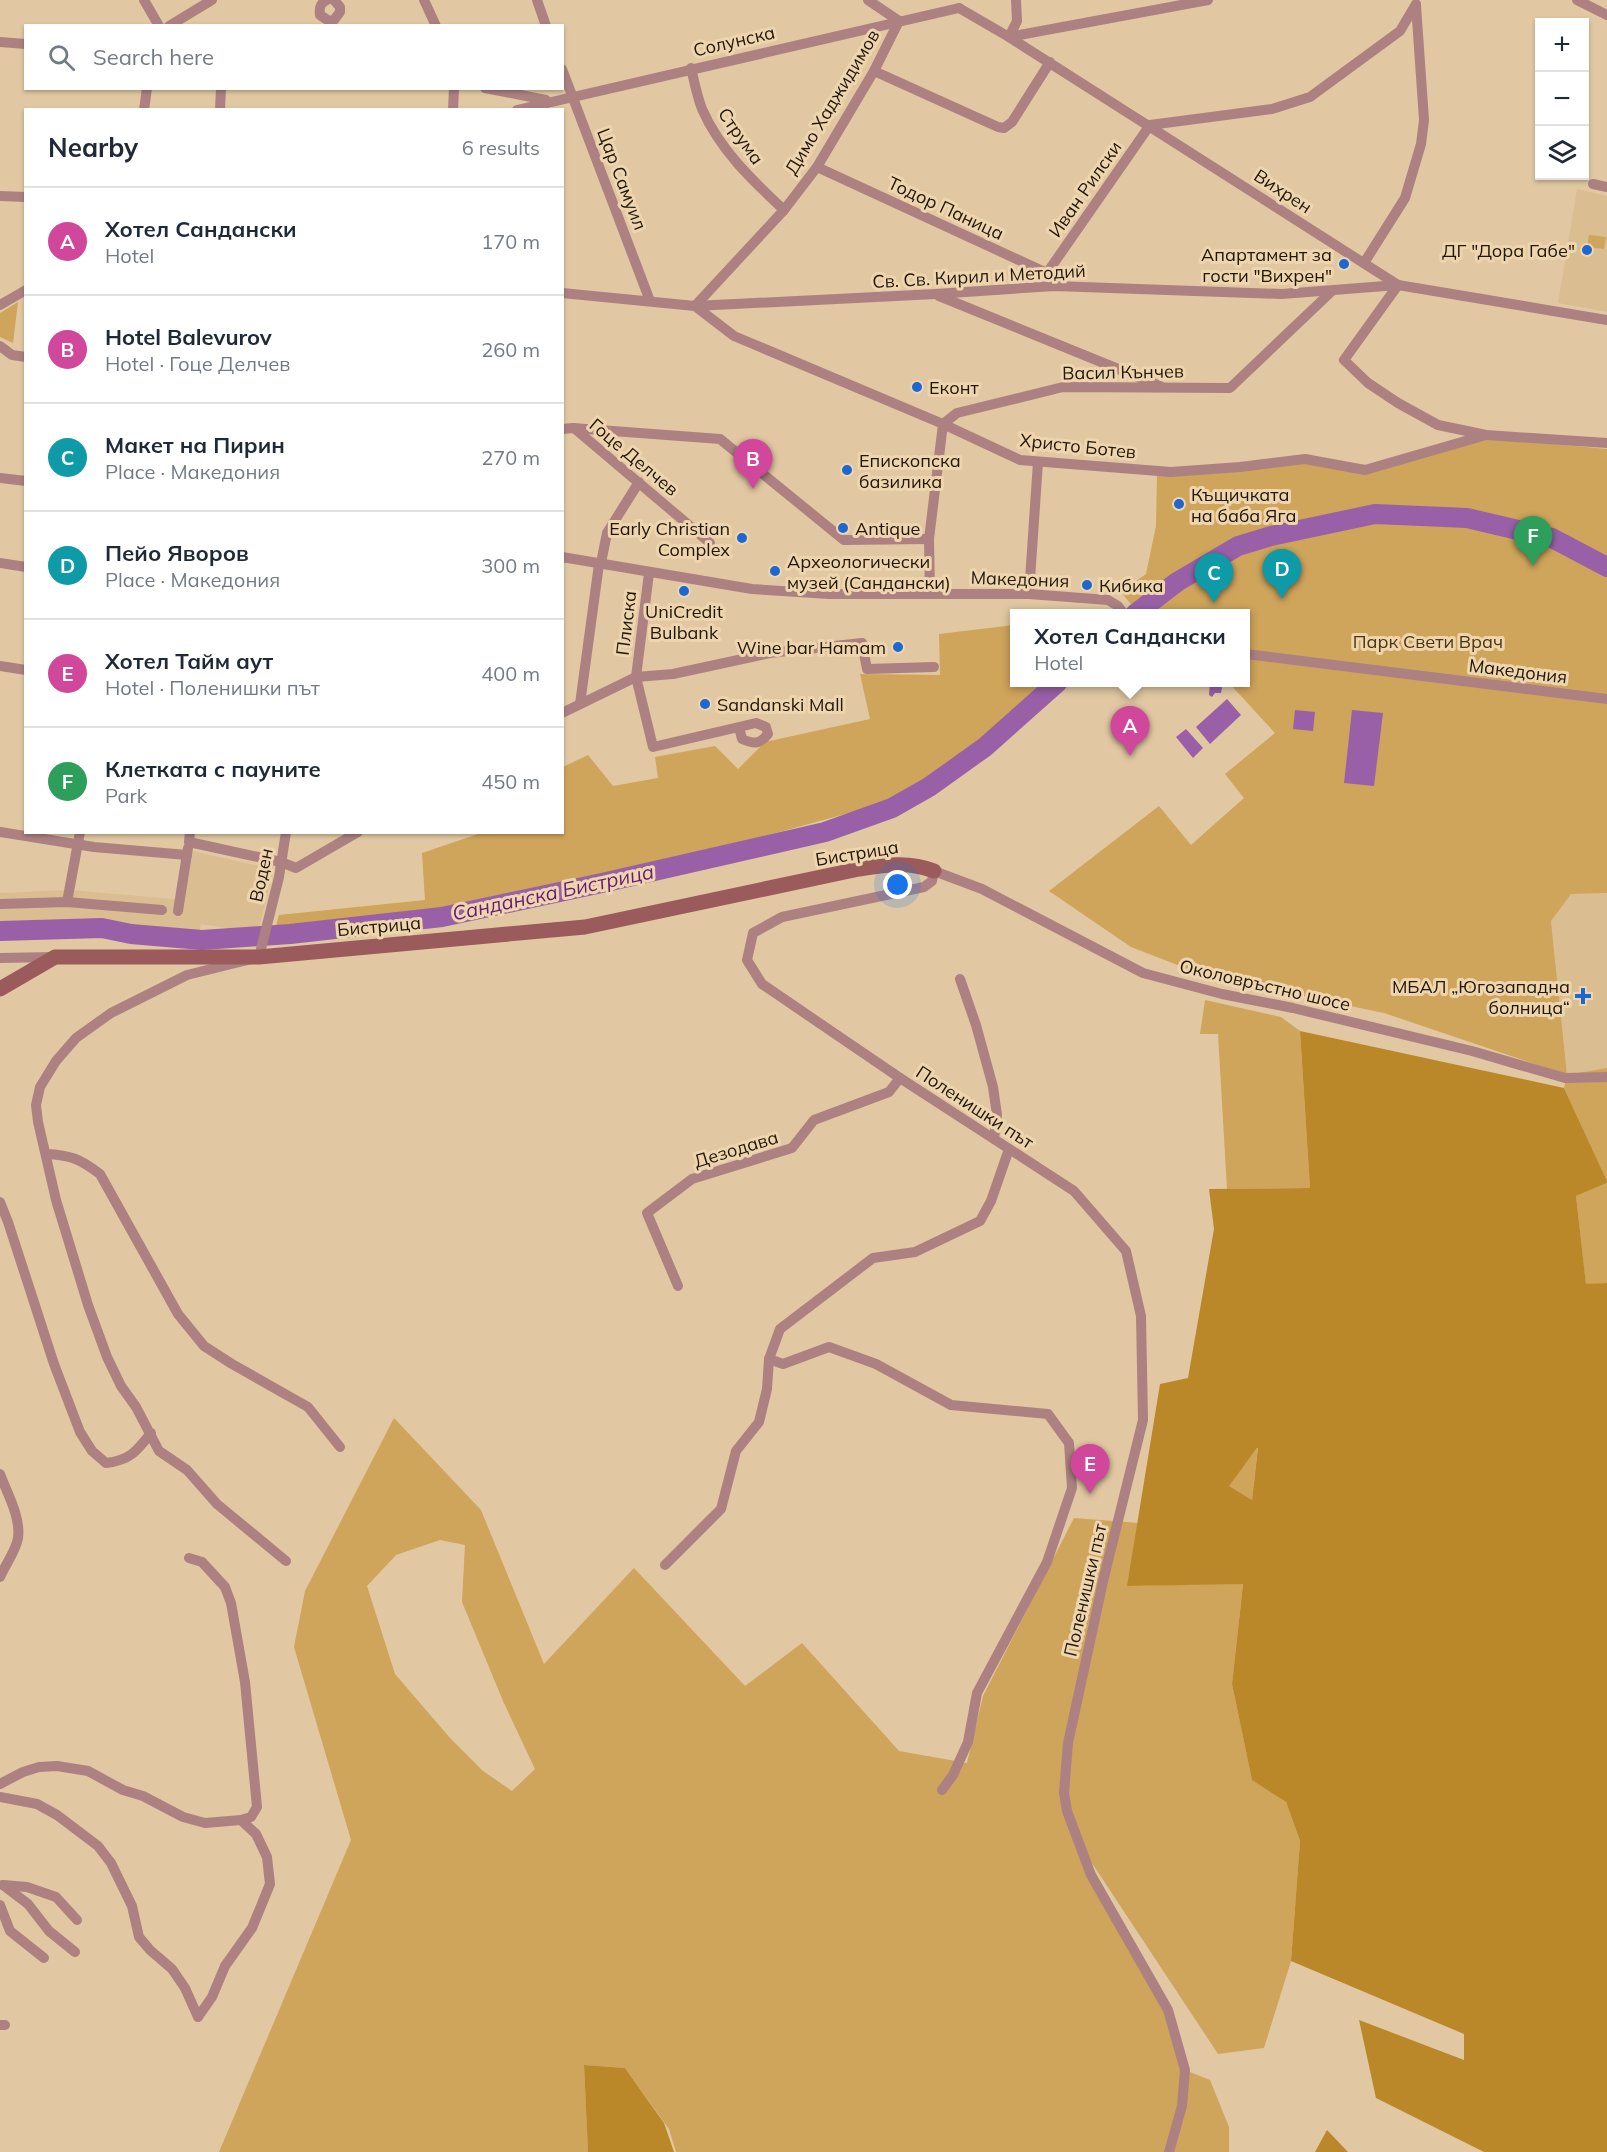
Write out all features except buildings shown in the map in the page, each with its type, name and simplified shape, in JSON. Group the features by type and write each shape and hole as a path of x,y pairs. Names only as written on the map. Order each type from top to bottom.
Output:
{"street":[{"path":"144,0 158,24"},
{"path":"172,24 212,0"},
{"path":"327,0 320,5 319,10 320,15 329,21 334,20 340,12 340,7 334,0"},
{"path":"424,0 434,24"},
{"path":"537,0 545,24"},
{"path":"868,0 899,21"},
{"path":"1009,37 1017,21 1016,0"},
{"path":"1009,37 1208,0"},
{"path":"1577,0 1607,15"},
{"path":"1149,125 1272,109 1310,98 1400,31 1416,2"},
{"path":"1364,263 1405,198 1421,144 1424,120 1416,2"},
{"name":"Солунска","path":"526,108 899,21 958,4"},
{"name":"Вихрен","path":"958,4 1398,285"},
{"name":"Димо Хаджидимов","path":"695,306 784,210 817,167 874,71 899,21"},
{"path":"0,42 24,44"},
{"path":"874,71 1004,128 1012,122 1050,62"},
{"name":"Струма","path":"690,68 702,108 718,138 741,170 784,210"},
{"name":"Цар Самуил","path":"564,74 650,301"},
{"path":"144,108 147,90"},
{"path":"220,108 221,90"},
{"path":"453,108 454,90"},
{"path":"495,90 553,102"},
{"name":"Иван Рилски","path":"1047,273 1149,125"},
{"name":"Тодор Паница","path":"817,167 1047,273"},
{"path":"1593,184 1607,187"},
{"path":"0,196 24,197"},
{"path":"1047,273 1054,286"},
{"path":"1607,320 1398,285 1344,360 1376,388 1438,425 1486,435 1607,443"},
{"name":"Св. Св. Кирил и Методий","path":"564,293 695,306 1054,286 1282,294 1398,285"},
{"path":"0,305 24,291"},
{"name":"Васил Кънчев","path":"943,424 957,413 1063,387 1230,388 1332,291"},
{"path":"936,294 1166,388"},
{"name":"Христо Ботев","path":"695,306 734,336 943,424 1020,460 1171,472 1305,459 1365,470 1486,435"},
{"path":"0,346 12,354 24,357"},
{"path":"930,593 929,539 943,424"},
{"path":"568,429 720,439 844,540 929,539"},
{"name":"Гоце Делчев","path":"568,429 639,482 710,543"},
{"path":"1029,594 1038,462"},
{"path":"0,478 24,481"},
{"path":"580,704 607,533 639,482"},
{"name":"Македония","path":"564,557 601,561 649,573 752,589 818,594 1029,594 1108,600 1120,609"},
{"path":"0,563 24,567"},
{"name":"Плиска","path":"636,677 649,573"},
{"path":"564,712 636,677 673,674 770,653 862,643 867,669 934,667"},
{"name":"Македония","path":"1250,655 1607,699"},
{"path":"0,666 24,670"},
{"path":"636,677 653,747 739,727"},
{"path":"0,832 24,834"},
{"path":"27,834 80,838 94,847 187,855"},
{"name":"Воден","path":"260,952 286,834"},
{"path":"178,911 189,837 296,868 355,834"},
{"path":"67,902 80,838"},
{"name":"Бистрица","path":"0,957 260,952 585,927 859,869 902,863 921,865 934,871"},
{"name":"Околовръстно шосе","path":"934,871 982,889 1143,973 1222,994 1293,1008 1460,1049 1565,1078 1607,1077"},
{"name":"Поленишки път","path":"934,871 932,881 924,887 782,917 753,933 747,960 762,984 900,1078 1074,1191 1126,1251 1141,1316 1143,1420 1104,1577 1068,1743 1064,1793 1067,1811 1091,1875 1168,2010 1185,2070 1182,2106 1169,2152"},
{"path":"0,904 67,902 162,910"},
{"path":"260,952 187,975 111,1013 76,1038 56,1061 40,1087 36,1105 56,1200 92,1315 121,1386 151,1433 159,1451 187,1470 217,1504 286,1561"},
{"path":"0,989 55,957"},
{"path":"960,979 976,1025 993,1087 998,1114 994,1139"},
{"name":"Дезодава","path":"678,1286 647,1213 692,1179 792,1149 814,1120 889,1092 900,1078"},
{"path":"665,1565 721,1509 736,1451 759,1422 767,1389 769,1359 780,1329 873,1258 915,1252 980,1221 992,1201 1009,1149"},
{"path":"46,1154 68,1155 82,1161 100,1174 178,1314 204,1346 231,1364 308,1407 340,1447"},
{"path":"0,1202 54,1364 80,1432 92,1451 106,1463 123,1461 141,1446 151,1433"},
{"path":"769,1359 783,1364 829,1347 876,1364 951,1406 1048,1414 1069,1443 1072,1488 1047,1562 977,1693 968,1742 953,1775 942,1790"},
{"path":"0,1474 13,1510 18,1533 18,1540 0,1577"},
{"path":"0,1784 22,1772 39,1767 57,1766 88,1771 123,1790 143,1796 183,1817 205,1823 241,1820 250,1816 256,1808 245,1682 231,1603 225,1587 202,1562 189,1558"},
{"path":"0,1797 37,1804 57,1815 98,1846 111,1863 132,1906 140,1937 150,1950 172,1970 185,1988 198,2018 212,1997 225,1966 252,1928 270,1884 267,1857 256,1834 241,1820"},
{"path":"1,1885 27,1887 56,1897 77,1920"},
{"path":"1,1885 28,1904 49,1931 75,1952"},
{"path":"0,1905 10,1930 44,1958"}],"shaded area":[{"name":"ДГ \"Дора Габе\"","path":"1577,189 1607,196 1607,312 1558,303"},
{"path":"1210,687 1222,687 1221,693 1215,693 1212,697 1209,695"},
{"path":"1227,699 1241,715 1210,744 1196,727"},
{"path":"1295,710 1315,712 1313,731 1293,729"},
{"path":"1352,710 1383,713 1374,786 1344,783"},
{"path":"1186,729 1203,748 1193,758 1176,737"},
{"path":"192,851 273,869 258,933 201,924 198,937 64,921 0,923 0,893 71,890 184,900"},
{"name":"МБАЛ „Югозападна болница“","path":"1607,893 1607,1071 1567,1075 1551,920 1571,894"},
{"path":"1300,1031 1564,1088 1607,1181 1607,1183 1576,1196 1586,1284 1607,1283 1607,2152 1484,2152 1376,2098 1359,2020 1464,2060 1464,2034 1291,1961 1300,1841 1286,1802 1252,1780 1232,1684 1243,1584 1127,1586 1160,1384 1188,1378 1214,1229 1209,1189 1310,1188","holes":["1258,1448 1252,1500 1229,1486"]},
{"path":"584,2065 625,2068 664,2123 674,2152 588,2152"},
{"path":"1327,2130 1348,2152 1315,2152"}],"green space":[{"path":"1589,235 1606,237 1604,249 1587,247"},
{"path":"18,302 13,343 0,337 0,313"},
{"name":"Парк Свети Врач","path":"1490,438 1607,449 1607,893 1571,894 1551,921 1567,1075 1384,1013 1206,976 1131,947 1049,891 1159,806 1191,845 1244,798 1225,774 1275,733 1233,687 1250,687 1250,609 1135,609 1121,592 1146,574 1156,526 1157,475 1301,460 1367,472"},
{"path":"1010,625 1010,687 1048,687 1030,703 893,801 648,868 426,913 275,930 279,915 425,900 422,853 478,834 564,834 564,767 588,755 613,786 658,778 655,757 715,746 738,769 765,742 870,719 860,674 940,675 939,634"},
{"path":"1205,1000 1281,1017 1300,1031 1310,1188 1227,1189 1218,1034 1200,1034"},
{"path":"1607,1068 1607,1181 1564,1088 1567,1075"},
{"path":"1607,1183 1607,1283 1586,1285 1576,1196"},
{"path":"394,1418 481,1510 544,1664 634,1568 745,1686 802,1643 899,1751 967,1763 983,1696 1074,1518 1139,1523 1128,1586 1243,1583 1232,1684 1252,1779 1286,1802 1300,1841 1291,1961 1264,2048 1218,2054 1084,1851 1168,2010 1185,2070 1210,2080 1229,2127 1229,2152 676,2152 669,2129 625,2068 584,2065 588,2152 219,2152 351,1840 294,1647 305,1591","holes":["440,1540 465,1545 462,1602 503,1701 535,1769 512,1791 483,1771 450,1738 395,1674 367,1586 396,1555"]},
{"path":"1258,1447 1252,1500 1228,1486"}],"waterway":[{"name":"Санданска Бистрица","path":"1142,609 1177,582 1238,546 1271,536 1375,514 1467,518 1552,538 1607,567"},
{"name":"Санданска Бистрица","path":"0,931 102,928 131,934 202,940 290,934 442,917 825,832 892,808 929,787 985,747 1052,687"}],"place":[{"name":"ДГ \"Дора Габе\"","path":"1587,250"},
{"name":"Апартамент за гости \"Вихрен\"","path":"1344,264"},
{"name":"Еконт","path":"917,387"},
{"name":"Епископска базилика","path":"847,470"},
{"name":"Hotel Balevurov","path":"753,489"},
{"name":"Къщичката на баба Яга","path":"1179,504"},
{"name":"Antique","path":"843,528"},
{"name":"Early Christian Complex","path":"742,538"},
{"name":"Клетката с пауните","path":"1533,566"},
{"name":"Археологически музей (Сандански)","path":"775,571"},
{"name":"Кибика","path":"1087,585"},
{"name":"UniCredit Bulbank","path":"684,591"},
{"name":"Пейо Яворов","path":"1282,599"},
{"name":"Макет на Пирин","path":"1214,603"},
{"name":"Wine bar Hamam","path":"898,647"},
{"name":"Sandanski Mall","path":"705,704"},
{"name":"Хотел Сандански","path":"1130,756"},
{"name":"МБАЛ „Югозападна болница“","path":"1583,996"},
{"name":"Хотел Тайм аут","path":"1090,1494"}]}
